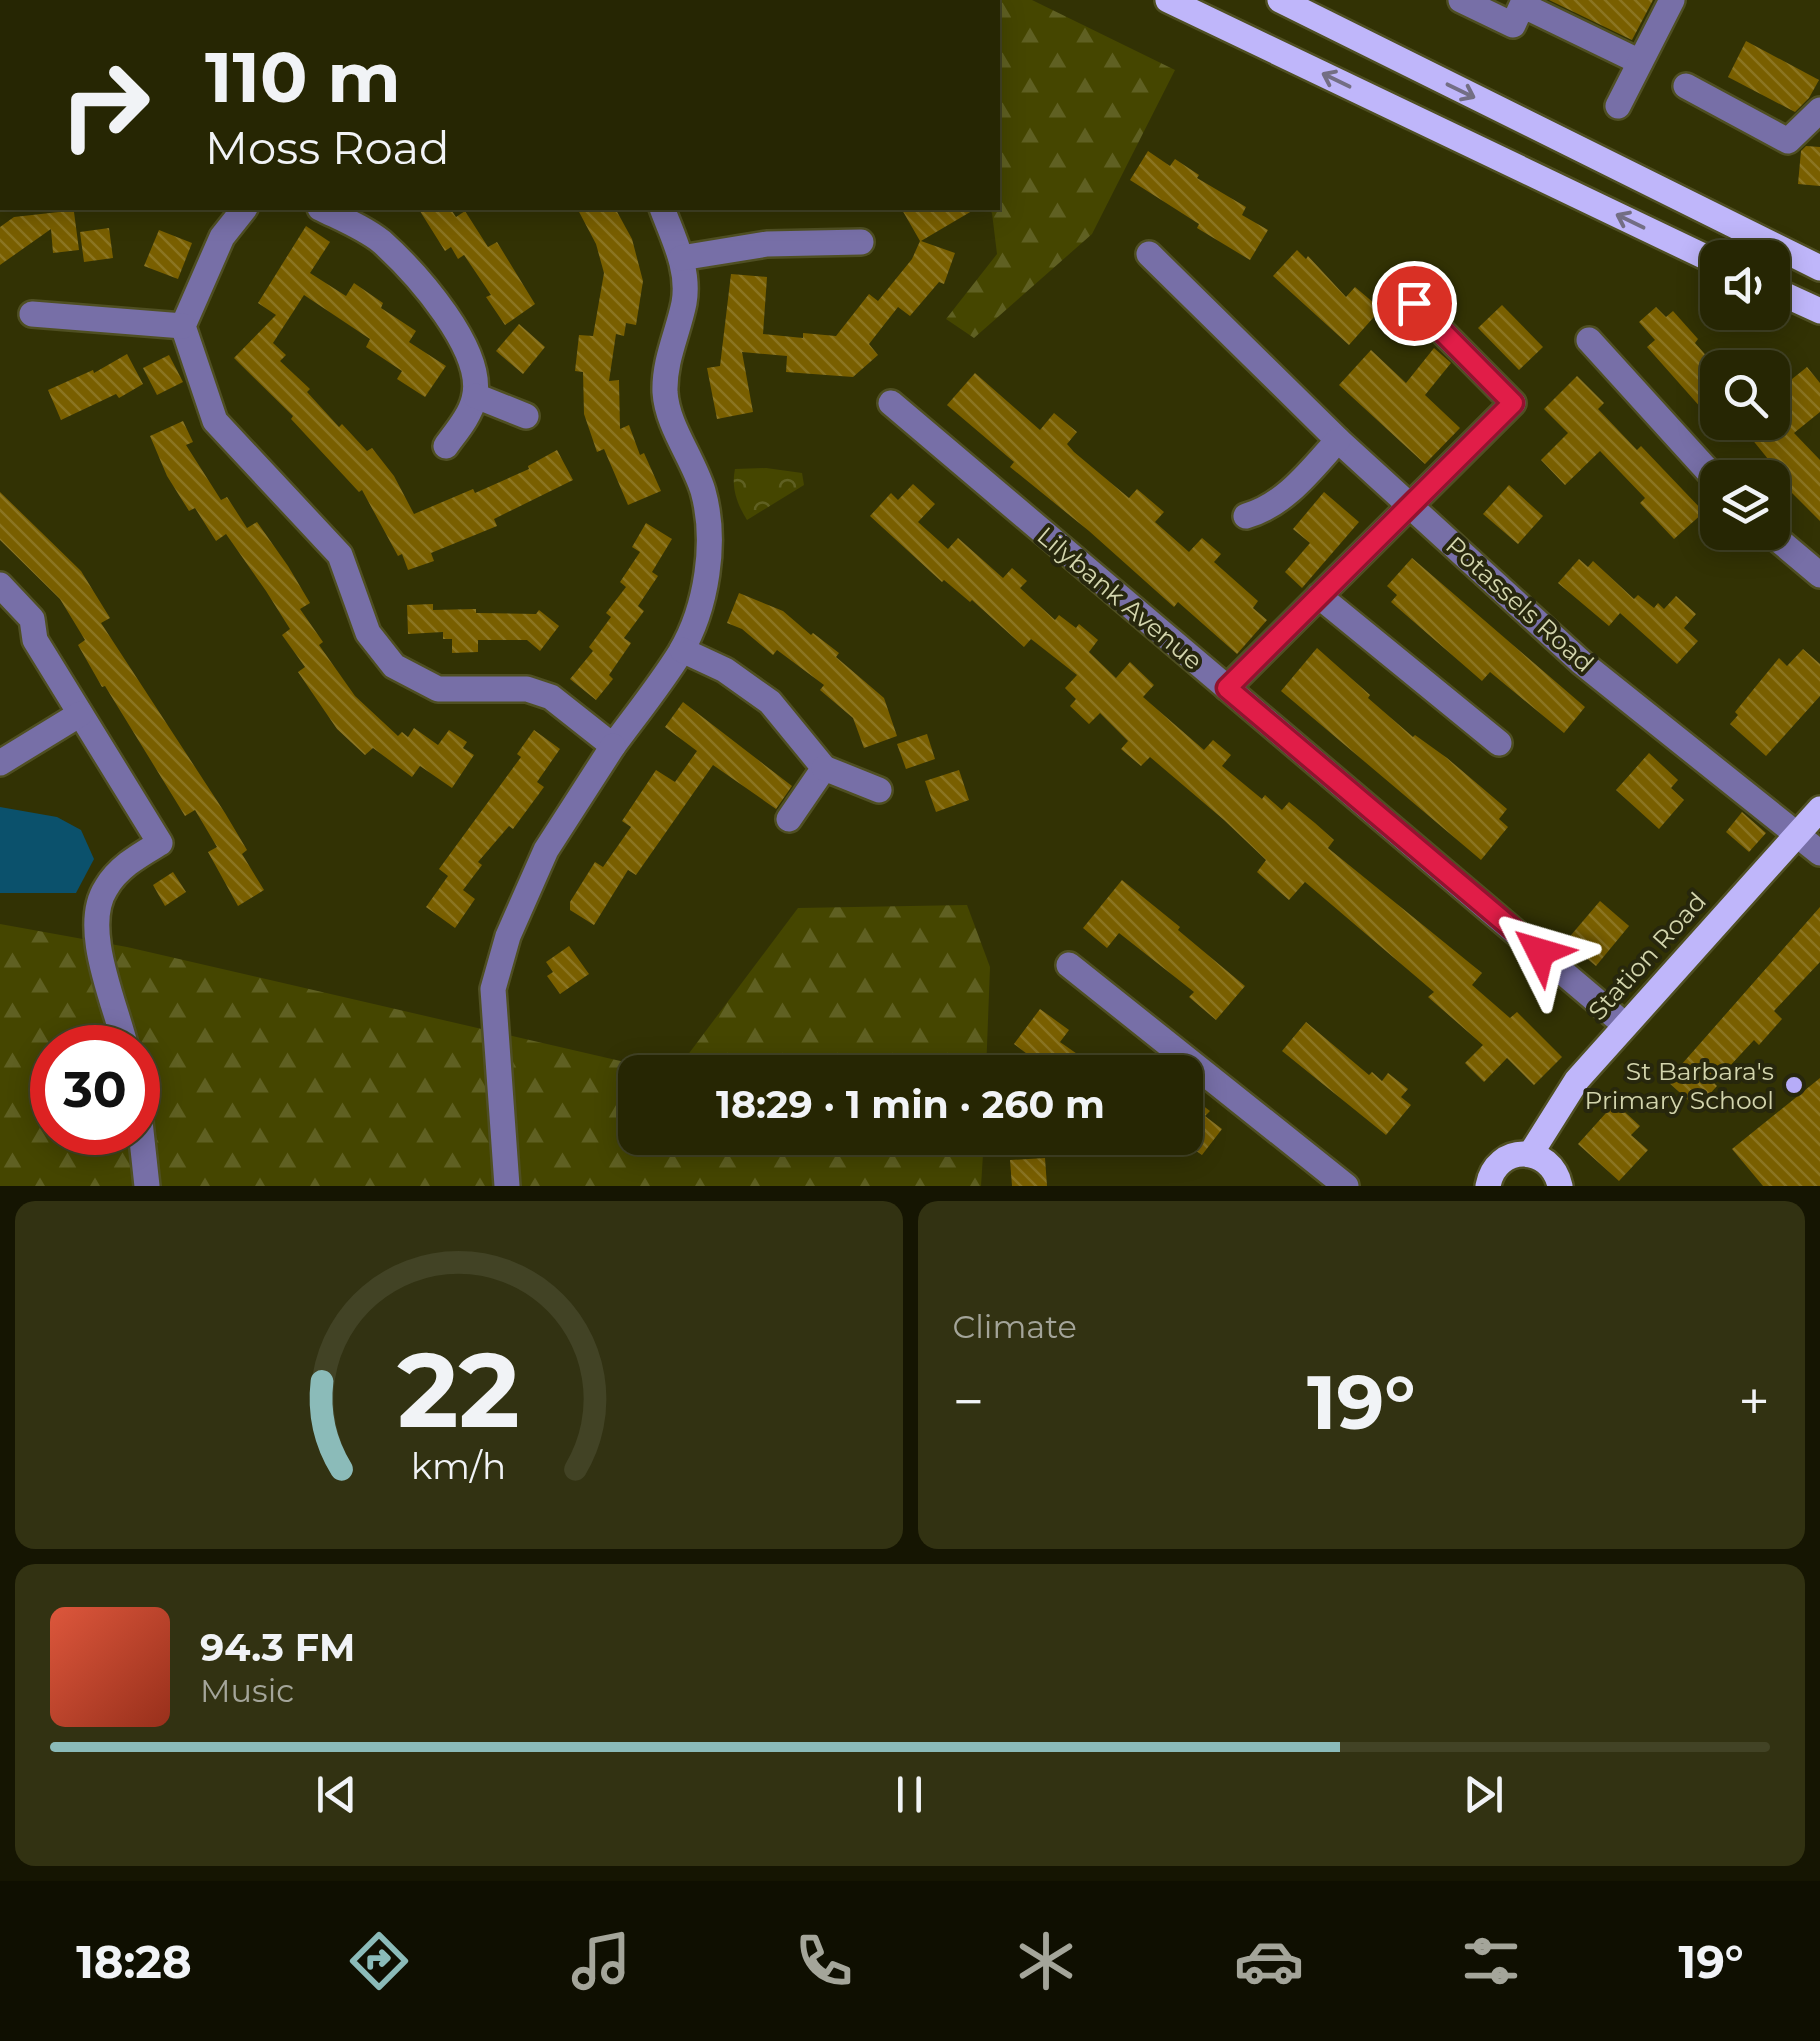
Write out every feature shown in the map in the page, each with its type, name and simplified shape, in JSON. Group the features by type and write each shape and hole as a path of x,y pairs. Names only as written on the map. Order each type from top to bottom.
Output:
{"main road":[{"path":"1168,0 1700,253"},
{"path":"1280,0 1820,268"},
{"path":"1790,298 1820,312"},
{"name":"Station Road","path":"1488,1186 1492,1170 1500,1162 1520,1152 1531,1153 1577,1080 1820,809"},
{"path":"1531,1153 1551,1165 1560,1186"}],"street":[{"path":"1461,0 1513,25 1522,5 1640,62"},
{"path":"1618,106 1672,0"},
{"path":"1686,86 1788,140 1820,110"},
{"path":"243,210 222,237 183,326 215,421 340,555 368,633 394,666 438,688 527,689 550,697 613,746"},
{"path":"324,210 380,240 449,314 474,376 476,396 446,446"},
{"path":"507,1186 493,990 508,936 546,850 613,746 682,650 707,571 707,506 666,402 664,375 684,302 685,280 663,210"},
{"path":"681,258 767,244 860,242"},
{"name":"Potassels Road","path":"1149,254 1338,440 1582,662 1820,852"},
{"path":"1227,688 1513,403 1414,303"},
{"path":"32,314 183,326"},
{"path":"1589,340 1700,462"},
{"path":"476,396 526,416"},
{"name":"Lilybank Avenue","path":"890,404 1624,1025"},
{"path":"1246,516 1279,501 1338,440"},
{"path":"1790,550 1820,575"},
{"path":"0,585 32,619 35,640 160,843 125,864 104,890 97,924 102,968 119,1025"},
{"path":"1319,596 1499,743"},
{"path":"682,650 725,670 770,702 824,768 879,790"},
{"path":"0,763 80,714"},
{"path":"789,819 824,768"},
{"path":"1070,965 1346,1186"},
{"path":"144,1155 147,1186"}],"green space":[{"path":"1000,0 1032,0 1175,70 1092,234 974,338 946,319 997,254 990,210 1000,210"},
{"path":"735,469 802,473 804,485 747,520 736,496"},
{"path":"967,905 990,967 987,1055 688,1055 798,908"},
{"path":"0,924 127,947 618,1060 618,1155 983,1155 981,1186 0,1186"}],"water":[{"path":"0,807 57,817 81,830 94,859 76,893 0,893"}],"building":[{"path":"1549,0 1653,0 1632,40"},
{"path":"1746,41 1819,80 1795,112 1728,77"},
{"path":"1806,146 1820,147 1820,186 1798,184 1801,151"},
{"path":"1148,151 1170,166 1175,159 1199,175 1197,178 1246,207 1242,215 1268,230 1250,260 1130,180"},
{"path":"77,210 74,212 79,250 53,253 51,229 0,265 0,227 14,217"},
{"path":"419,210 451,210 456,217 465,211 488,247 497,242 535,304 505,325 486,297 491,295 464,255 458,259 451,247 445,251"},
{"path":"578,210 616,210 632,239 643,281 636,325 626,323 624,336 616,334 609,381 619,380 620,429 629,425 640,455 644,453 661,491 628,505 604,449 597,452 584,414 583,372 575,371 579,335 593,336 604,273 596,244"},
{"path":"902,210 974,210 921,241 955,253 944,284 939,282 910,316 898,307 869,344 878,355 853,377 786,372 787,356 742,352 753,412 717,419 707,368 720,366 731,274 767,277 763,334 836,336 869,294 878,301 912,259 920,241"},
{"path":"306,226 330,242 310,273 346,296 354,283 383,303 381,308 416,331 409,342 446,366 425,397 397,379 402,371 366,347 370,339 304,295 273,343 286,355 280,361 310,389 307,392 339,427 342,424 367,451 372,448 394,476 414,514 529,469 528,466 557,450 573,480 494,519 497,526 431,553 434,561 408,570 362,490 359,492 291,419 293,416 234,358 276,315 258,303"},
{"path":"109,228 113,258 84,262 80,232"},
{"path":"159,230 192,243 178,279 144,266"},
{"path":"1297,250 1306,259 1308,256 1346,297 1355,287 1381,309 1349,345 1273,276"},
{"path":"1502,305 1543,347 1519,370 1478,328"},
{"path":"1656,307 1666,317 1673,311 1698,339 1695,343 1701,350 1700,407 1647,347 1655,340 1639,322"},
{"path":"519,324 545,347 523,374 496,351"},
{"path":"1434,348 1451,363 1425,395 1460,428 1425,464 1339,385 1371,350 1406,383"},
{"path":"127,354 143,384 119,398 116,394 61,420 48,390 93,370 94,373"},
{"path":"169,355 183,382 157,395 143,368"},
{"path":"1807,367 1820,383 1820,412 1794,433 1820,460 1820,521 1790,491 1790,460 1769,460 1753,440 1790,440 1790,381"},
{"path":"975,373 1040,430 1054,413 1077,432 1067,444 1074,452 1129,498 1137,489 1164,512 1155,522 1189,552 1202,538 1221,554 1214,562 1258,601 1253,608 1267,620 1237,654 1178,602 1174,607 1010,467 1014,462 947,405"},
{"path":"1577,376 1604,403 1598,409 1637,450 1641,446 1700,508 1700,516 1674,539 1640,503 1645,498 1600,451 1565,485 1541,460 1568,433 1544,409"},
{"path":"183,421 193,442 186,445 221,500 227,497 247,528 257,522 288,566 310,603 300,609 323,642 319,645 355,696 398,736 402,732 408,737 414,728 438,745 449,730 467,742 463,748 474,755 452,788 420,766 412,777 373,748 365,755 337,729 298,672 305,667 282,635 290,629 266,591 226,534 216,541 195,508 189,511 167,476 150,436"},
{"path":"913,484 935,504 918,522 948,549 958,538 1003,578 1012,568 1027,581 1020,588 1055,620 1059,615 1076,628 1079,624 1098,640 1089,652 1116,678 1130,662 1154,685 1143,697 1204,750 1213,740 1231,755 1222,766 1262,799 1265,795 1282,810 1289,802 1315,823 1334,840 1328,848 1482,973 1472,985 1510,1018 1517,1012 1562,1057 1534,1085 1507,1058 1484,1082 1465,1063 1483,1045 1428,997 1434,992 1305,882 1289,900 1257,872 1266,860 1224,820 1150,757 1141,766 1121,749 1128,741 1100,713 1089,724 1070,706 1076,699 1065,688 1077,675 1031,639 1024,647 972,600 942,582 870,516 891,493 898,500"},
{"path":"1509,485 1543,516 1518,544 1483,514"},
{"path":"0,492 81,571 110,618 101,623 225,813 247,850 242,854 264,890 238,906 208,852 217,847 195,810 185,816 105,686 102,687 78,645 85,640 60,599 0,540"},
{"path":"1324,492 1359,522 1302,588 1285,572 1310,543 1293,529"},
{"path":"646,523 672,539 652,572 658,576 638,606 644,611 624,638 631,643 609,675 613,679 596,700 570,679 593,651 589,647 611,617 606,613 626,587 620,582 640,552 632,547"},
{"path":"1412,558 1585,707 1564,733 1490,672 1482,681 1391,602 1397,595 1387,586"},
{"path":"1579,559 1588,567 1593,561 1634,599 1638,595 1654,608 1658,603 1664,609 1676,596 1696,614 1684,628 1698,641 1677,664 1620,613 1609,626 1558,583"},
{"path":"739,593 783,611 839,653 836,657 884,698 897,736 864,748 853,718 820,690 824,685 777,650 773,655 742,629 727,623"},
{"path":"433,604 433,610 476,609 476,613 536,614 539,610 559,626 540,651 527,640 478,640 478,652 452,653 452,639 443,639 443,632 408,634 407,605"},
{"path":"1317,648 1413,737 1447,758 1507,809 1499,819 1508,827 1481,860 1281,691"},
{"path":"1803,649 1820,664 1820,696 1766,756 1730,724 1738,715 1735,712 1779,658 1787,666"},
{"path":"683,702 792,786 776,809 713,765 636,875 628,870 594,925 570,910 570,902 595,862 603,867 631,827 622,821 656,770 675,782 697,751 665,727"},
{"path":"534,730 560,749 537,782 544,787 513,829 509,826 478,862 482,865 463,890 475,899 455,928 426,907 448,876 439,869 521,757 517,754"},
{"path":"927,734 935,759 906,769 897,744"},
{"path":"1649,753 1678,780 1671,788 1684,800 1659,829 1616,790"},
{"path":"959,770 969,800 936,812 925,781"},
{"path":"1742,812 1766,833 1749,852 1726,832"},
{"path":"173,872 186,892 165,906 153,885"},
{"path":"1122,880 1245,986 1216,1020 1189,997 1194,992 1119,933 1107,948 1083,928"},
{"path":"1600,901 1629,926 1596,966 1566,941"},
{"path":"1820,907 1820,962 1774,1011 1782,1019 1759,1045 1754,1040 1714,1083 1717,1086 1697,1108 1667,1081"},
{"path":"569,946 589,974 560,994 547,976 553,972 546,962"},
{"path":"1040,1009 1069,1030 1060,1042 1079,1055 1029,1055 1014,1044"},
{"path":"1306,1022 1369,1075 1372,1072 1382,1081 1388,1073 1408,1089 1401,1097 1411,1105 1386,1135 1282,1051"},
{"path":"1820,1078 1820,1186 1763,1186 1732,1149"},
{"path":"1615,1103 1640,1126 1631,1135 1648,1150 1619,1181 1578,1144"},
{"path":"1203,1106 1210,1111 1205,1116 1222,1129 1203,1154"},
{"path":"1045,1158 1047,1186 1012,1186 1010,1160"}],"place":[{"name":"St Barbara's Primary School","path":"1794,1085"}],"route":[{"path":"1414,303 1513,403 1227,688 1540,952"}]}
